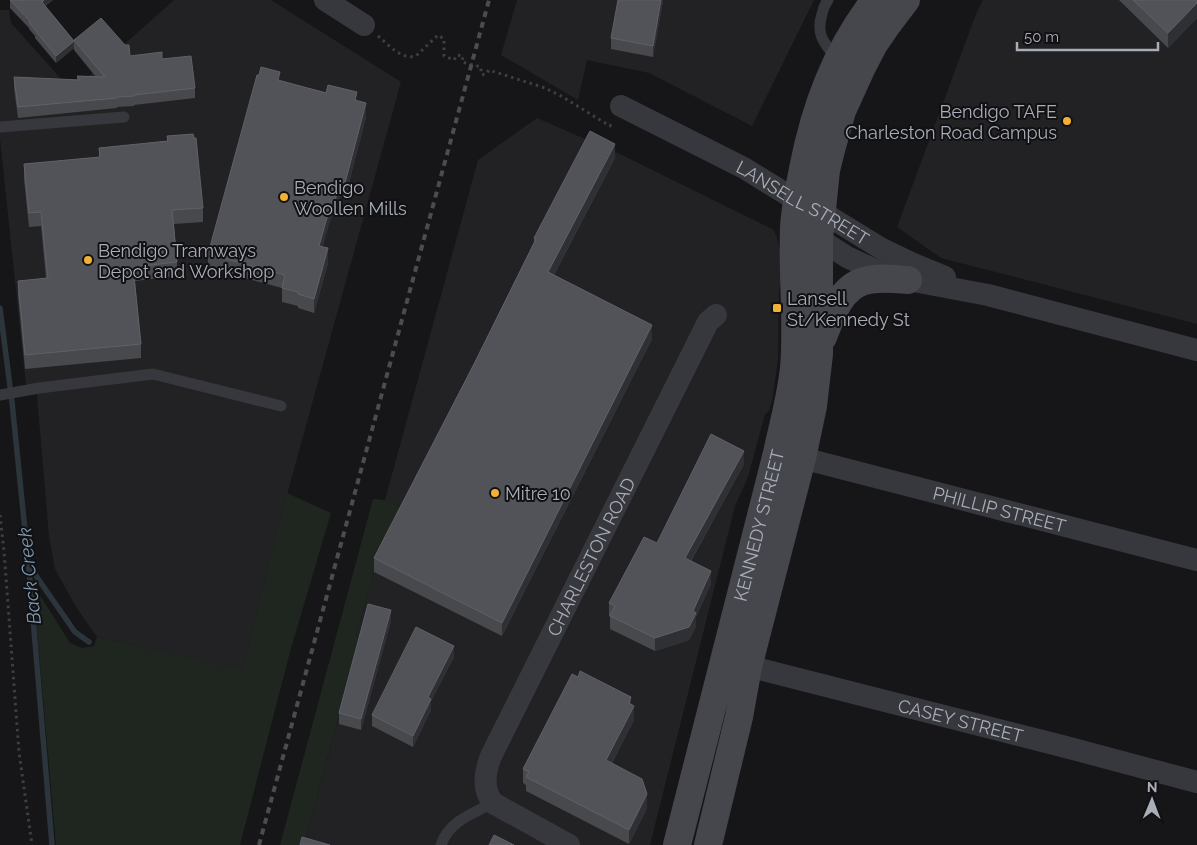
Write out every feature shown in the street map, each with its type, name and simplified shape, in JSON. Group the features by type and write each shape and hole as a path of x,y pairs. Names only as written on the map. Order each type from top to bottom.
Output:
{"street":[{"path":"325,0 364,25"},
{"path":"808,216 805,156 814,122 837,60 863,16 875,0"},
{"path":"808,216 826,170 835,131 842,111 874,44 906,0"},
{"name":"LANSELL STREET","path":"621,106 744,168 808,216 847,256 862,264 908,280 988,295 1197,350"},
{"name":"LANSELL STREET","path":"808,216 874,244 911,263 988,295"},
{"name":"KENNEDY STREET","path":"677,845 802,458 813,406 818,372 819,346 808,216"},
{"name":"KENNEDY STREET","path":"708,845 739,717 736,663 776,454 791,392 796,328 794,231 808,216"},
{"path":"819,346 836,307 852,287 862,281 908,280"},
{"name":"CHARLESTON ROAD","path":"493,804 487,793 486,775 491,756 708,322 716,315"},
{"name":"PHILLIP STREET","path":"802,458 1197,560"},
{"name":"CASEY STREET","path":"736,663 1197,782"},
{"path":"493,804 569,845"}],"lane":[{"path":"828,0 820,19 819,32 837,60"},
{"path":"0,127 124,117"},
{"path":"0,395 39,388 153,374 281,406"},
{"path":"441,845 446,833 457,822 493,804"}],"path":[{"path":"364,25 406,57 416,56 438,35 444,39 444,56 454,60 458,55 462,56 462,62 481,67 481,74 485,75 488,70 545,88 610,126 621,106"},
{"path":"0,515 19,752 32,845"}],"shaded area":[{"path":"174,0 271,0 401,82 270,556 243,671 97,637 76,607 55,569 49,536 36,384 26,385 0,139 0,10 9,10 11,23 63,81 83,81"},
{"path":"517,0 814,0 752,126 649,73 587,60 578,100 501,55"},
{"name":"Bendigo TAFE Charleston Road Campus","path":"983,0 1197,0 1197,324 941,258 897,227 976,14"},
{"path":"537,118 622,155 774,230 781,255 783,279 779,290 778,360 772,401 769,411 765,414 748,477 735,506 650,845 304,845 360,638 356,636 374,572 407,509 385,500 478,160"},
{"path":"287,493 331,513 290,652 240,845 56,845 33,584 70,643 82,648 94,646 97,637 243,670"},
{"path":"373,499 385,500 407,509 374,572 356,636 360,637 304,845 280,845"}],"building":[{"path":"10,0 44,0 42,2 74,41 56,56 30,21"},
{"path":"618,0 661,0 653,46 611,38"},
{"path":"1133,0 1197,0 1197,3 1168,33"},
{"path":"101,18 125,45 129,45 130,56 162,52 162,59 191,56 195,88 117,98 18,107 14,77 80,80 77,76 105,77 74,40"},
{"name":"Bendigo Woollen Mills","path":"261,67 280,72 278,80 326,93 328,85 357,92 355,100 366,103 345,183 340,182 335,201 332,200 319,246 328,248 314,299 282,288 285,275 208,254 257,75 259,75"},
{"name":"Mitre 10","path":"590,131 615,144 548,272 652,325 502,623 374,558 474,364 536,239 534,238"},
{"name":"Bendigo Tramways Depot and Workshop","path":"193,134 194,138 196,138 203,208 172,210 177,262 133,267 141,344 25,355 18,281 48,278 41,212 29,213 24,164 100,157 99,148 168,141 167,136"},
{"path":"711,434 744,451 685,558 711,571 693,611 696,613 689,627 655,638 610,616 615,606 609,603 644,537 657,543"},
{"path":"368,604 391,610 361,719 339,713"},
{"path":"416,627 454,646 428,697 431,699 413,736 372,715"},
{"path":"580,671 631,697 629,703 634,706 606,760 642,779 647,794 629,830 526,777 529,772 523,769 572,674 578,677"},
{"path":"494,835 514,845 489,845"},
{"path":"302,837 330,845 300,845"}],"waterway":[{"name":"Back Creek","path":"0,308 12,402 29,570 52,845"},
{"path":"29,570 32,570 75,632 89,642"}],"railway":[{"path":"259,845 489,0"}],"place":[{"name":"Bendigo TAFE Charleston Road Campus","path":"1067,121"},
{"name":"Bendigo Woollen Mills","path":"284,197"},
{"name":"Bendigo Tramways Depot and Workshop","path":"88,260"},
{"name":"Lansell St/Kennedy St","path":"777,308"},
{"name":"Mitre 10","path":"495,493"}]}
